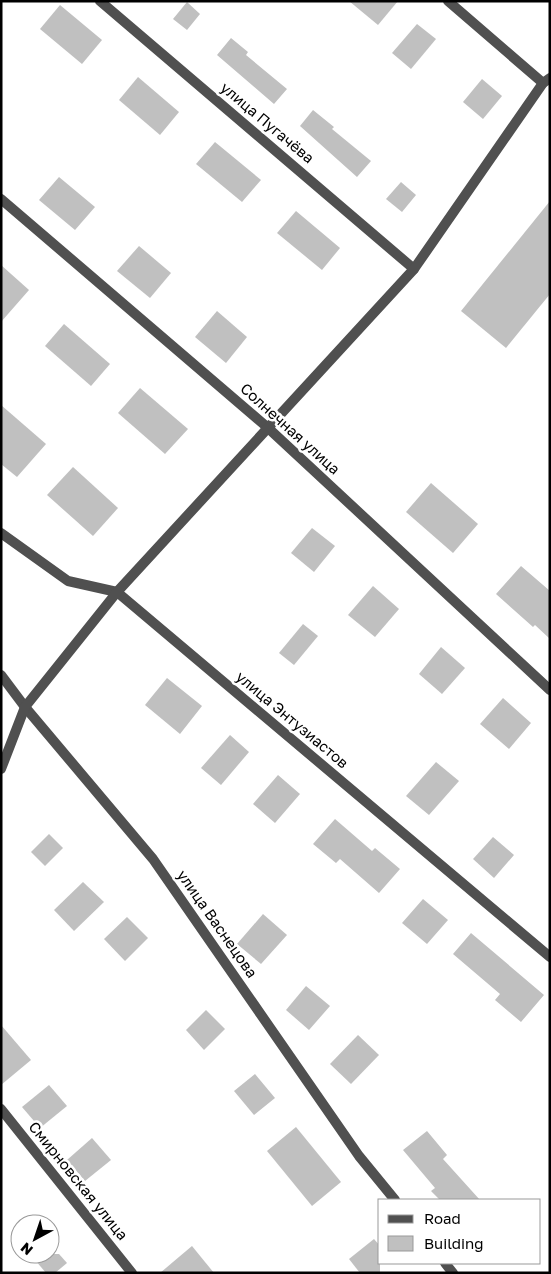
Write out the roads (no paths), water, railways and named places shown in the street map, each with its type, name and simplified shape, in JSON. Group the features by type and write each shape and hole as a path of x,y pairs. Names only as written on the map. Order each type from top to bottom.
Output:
{"street":[{"name":"улица Пугачёва","path":"100,1 414,269"},
{"path":"1,768 25,707 117,592 414,269 546,80 448,1"},
{"name":"Солнечная улица","path":"1,199 268,427 550,690"},
{"name":"улица Энтузиастов","path":"1,533 68,582 117,592 550,957"},
{"name":"улица Васнецова","path":"1,675 25,707 153,859 359,1156 393,1199"},
{"name":"Смирновская улица","path":"1,1108 132,1273"}]}
